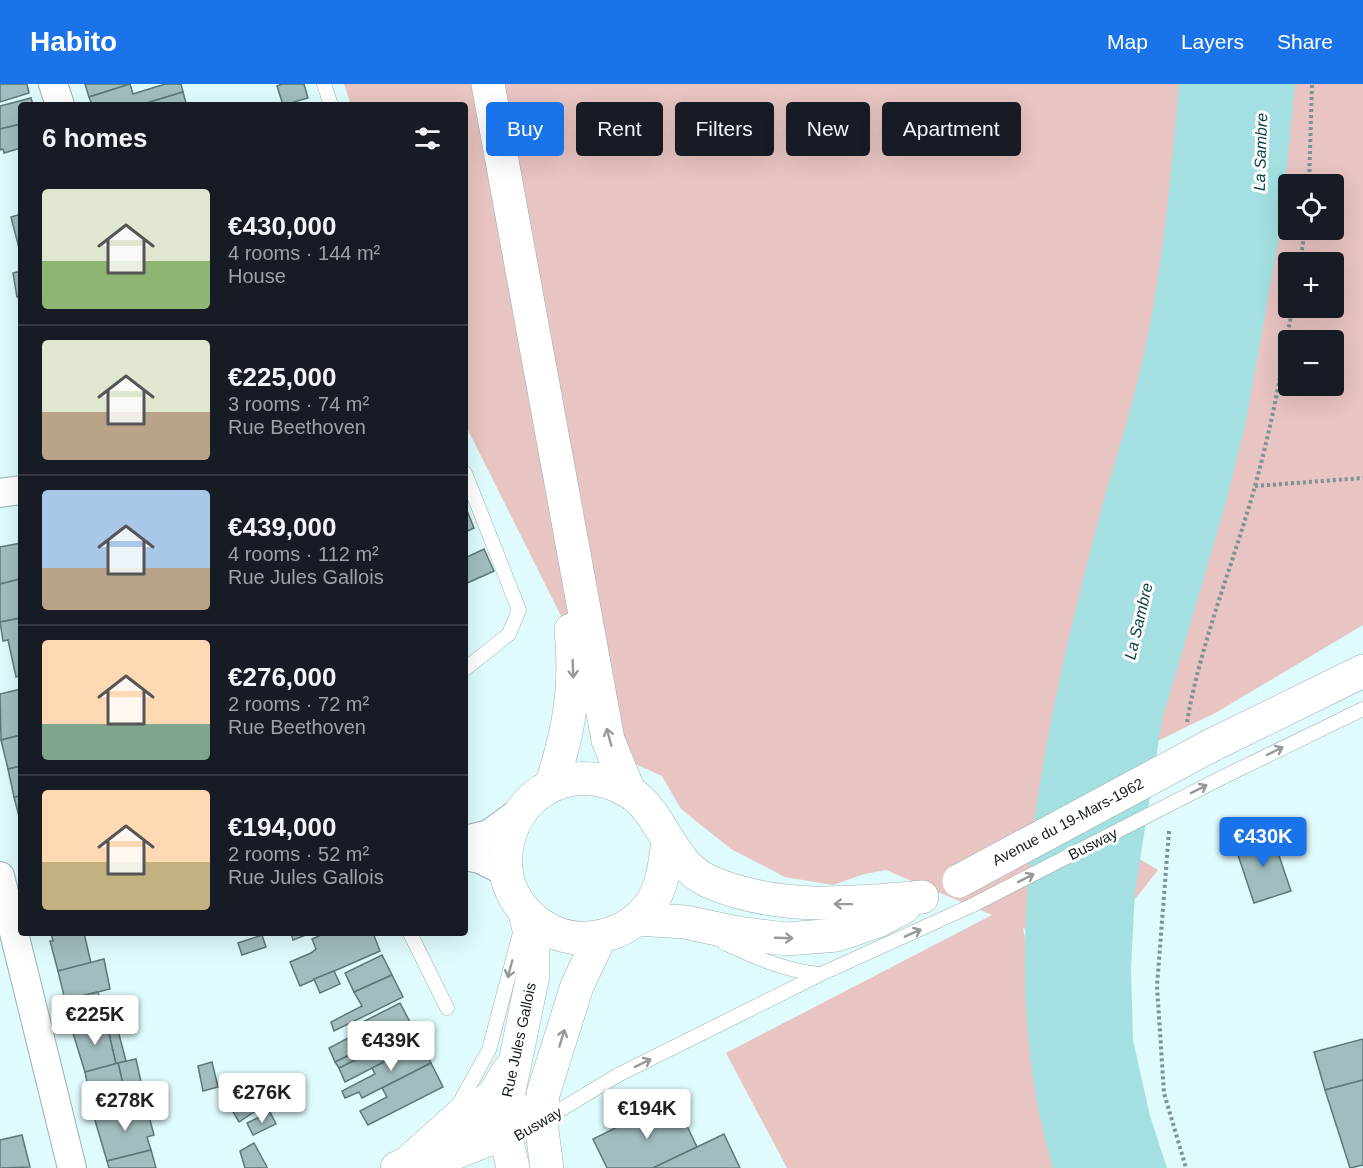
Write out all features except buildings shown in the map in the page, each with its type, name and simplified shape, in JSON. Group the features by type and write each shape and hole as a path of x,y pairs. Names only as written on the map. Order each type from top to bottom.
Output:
{"main road":[{"path":"488,84 608,740 629,791"},
{"path":"545,402 571,635 574,694 566,739 551,786"},
{"name":"Avenue du 19-Mars-1962","path":"922,897 966,893 1212,745 1363,671"},
{"path":"668,842 661,884 652,903 638,918 620,930 600,937 580,939 561,935 543,927 525,913 513,894 506,872 507,841 519,812 533,797 551,786 570,779 591,778 611,782 629,791 645,805 668,842 690,869 707,880 748,894 822,903 853,904 922,897"},
{"path":"638,918 685,922 737,933 786,939 837,935 878,921 922,897"},
{"name":"Rue Jules Gallois","path":"509,1144 506,1106 533,975 533,946 525,913"},
{"path":"547,1168 542,1108 577,986 600,937"},
{"path":"389,1168 447,1132 493,1096 514,1063"},
{"path":"397,1168 509,1144 523,1112 542,1108"}],"street":[{"path":"53,84 59,102"},
{"path":"0,493 18,490"},
{"path":"468,839 489,834 519,812"},
{"path":"468,857 480,859 506,872"},
{"path":"0,876 72,1168"}],"lane":[{"path":"324,84 330,102"},
{"path":"468,480 519,610 509,634 468,667"},
{"name":"Busway","path":"542,1108 618,1075 821,974 966,893 1223,777 1363,709"},
{"path":"389,1168 459,1104 489,1050 525,913"},
{"path":"685,922 714,939 765,961 800,972 821,974"},
{"path":"411,936 447,1008"},
{"name":"Busway","path":"443,1168 509,1144"}],"path":[{"path":"1309,174 1312,84"},
{"path":"1255,486 1363,478"}],"shaded area":[{"path":"344,84 1363,84 1363,625 1217,712 1039,799 1158,870 1090,956 1023,928 1071,1168 787,1168 726,1053 992,915 886,870 864,874 833,885 785,877 731,849 681,809 662,776 635,764 468,430 468,102 350,102"}],"water":[{"name":"La Sambre","path":"1179,84 1295,84 1286,174 1278,174 1279,240 1245,426 1225,506 1162,720 1135,892 1131,968 1133,1040 1150,1116 1167,1168 1053,1168 1035,1089 1026,1009 1025,928 1031,847 1058,686 1076,607 1132,401 1150,324 1166,222"}]}
